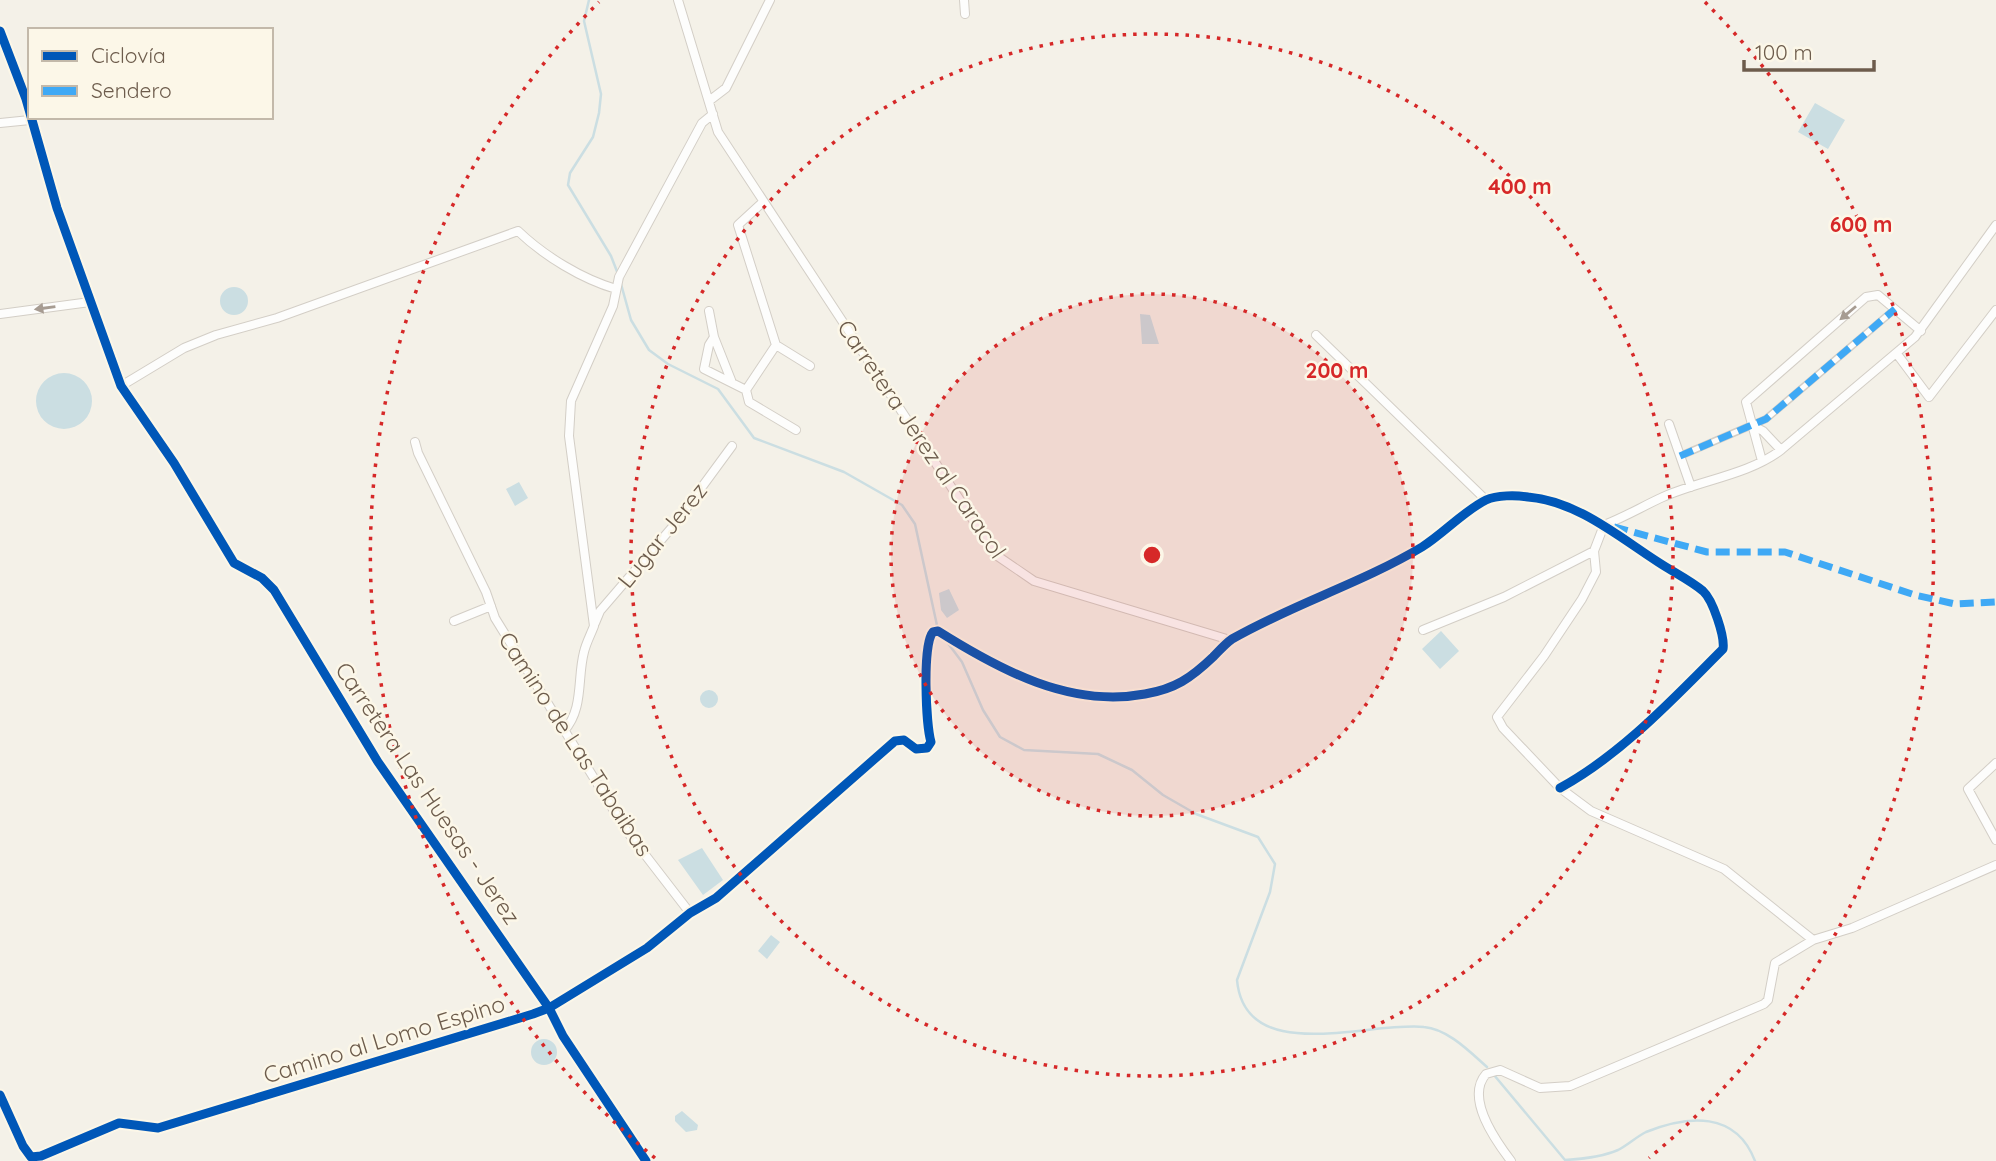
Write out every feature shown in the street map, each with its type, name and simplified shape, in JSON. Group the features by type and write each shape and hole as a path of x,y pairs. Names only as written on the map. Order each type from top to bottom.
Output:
{"street":[{"name":"Carretera Jerez al Caracol","path":"678,0 718,132 996,555 1034,581 1230,640"},
{"path":"709,101 726,88 770,0"},
{"path":"964,0 965,14"},
{"name":"Carretera Las Huesas - Jerez","path":"0,31 28,110"},
{"path":"564,731 572,723 583,674 583,652 594,625 568,418 571,401 613,306 619,276 702,122 713,114"},
{"path":"0,123 30,120"},
{"name":"Carretera Las Huesas - Jerez","path":"30,120 90,302 121,386 174,463 234,563 245,572 262,578 274,590 378,762 549,1008 563,1036 646,1161"},
{"path":"763,202 738,225 776,345 810,366"},
{"path":"1813,940 1724,869 1591,811 1560,788 1503,728 1497,717 1544,656 1582,599 1596,572 1594,551 1604,525 1691,487 1762,461 1781,450 1921,331 1996,225"},
{"path":"121,386 184,348 216,335 277,318 477,248 518,230 532,244 566,265 600,285 616,289"},
{"path":"1762,461 1753,426 1745,409 1749,397 1866,297 1878,295 1921,331"},
{"path":"0,314 90,302"},
{"path":"1680,456 1753,426 1895,309"},
{"path":"1897,354 1929,397 1996,310"},
{"path":"709,311 714,337 731,380"},
{"path":"1316,335 1486,500"},
{"path":"714,337 709,345 704,369 731,380 746,390 749,402 796,430"},
{"path":"746,390 776,345"},
{"path":"1669,424 1691,487"},
{"path":"1753,426 1763,431 1781,450"},
{"name":"Camino de Las Tabaibas","path":"415,442 491,606 626,830 690,913"},
{"name":"Lugar Jerez","path":"594,625 600,611 674,524 732,446"},
{"path":"1230,640 1422,547 1486,500 1528,496 1553,502 1604,525 1705,592 1724,638 1723,649 1669,703 1588,772 1560,788"},
{"path":"1423,630 1504,597 1594,551"},
{"name":"Camino de Las Tabaibas","path":"454,621 491,606"},
{"name":"Camino al Lomo Espino","path":"0,1095 23,1146 31,1157 41,1156 119,1123 158,1128 549,1008 647,948 690,913 716,898 895,741 904,740 916,749 927,747 931,742 926,725 928,646 933,632 938,631 985,661 1018,676 1086,695 1115,698 1180,686 1230,640"},
{"path":"1996,763 1968,789 1996,840"},
{"path":"1511,1161 1488,1124 1481,1105 1478,1089 1486,1074 1500,1070 1540,1088 1570,1086 1764,1004 1768,1000 1775,963 1813,940 1852,928 1996,865"}],"shaded area":[{"path":"1815,103 1845,120 1828,149 1798,132"},
{"path":"234,287 244,291 248,301 244,311 234,315 224,311 220,301 224,291"},
{"path":"1140,314 1150,315 1159,344 1142,344"},
{"path":"64,373 75,375 84,381 90,390 90,412 84,421 75,427 64,429 53,427 44,421 38,412 36,401 38,390 44,381 53,375"},
{"path":"519,482 528,498 515,506 506,489"},
{"path":"949,589 959,610 947,618 941,610 939,593"},
{"path":"1441,631 1459,651 1440,669 1422,649"},
{"path":"709,690 717,695 718,699 713,707 709,708 701,703 700,699 705,691"},
{"path":"702,848 723,880 703,895 678,860"},
{"path":"771,935 780,942 767,959 758,951"},
{"path":"544,1039 553,1043 557,1052 553,1061 544,1065 535,1061 531,1052 535,1043"},
{"path":"682,1111 698,1125 697,1130 686,1132 675,1121 675,1116"}],"waterway":[{"path":"589,0 584,21 601,94 599,113 593,137 570,173 568,185 611,256 618,274"},
{"path":"621,284 631,320 649,350 668,364 718,389 754,438 844,472 902,505 915,524 938,630"},
{"path":"944,638 962,662 983,710 1000,737 1024,750 1098,754 1132,770 1163,795 1196,814 1258,837 1275,864 1270,892 1237,980 1245,1007 1262,1023 1285,1032 1312,1034 1424,1027 1442,1032 1458,1042 1487,1067"},
{"path":"1494,1075 1565,1160 1606,1154 1662,1126 1678,1122 1709,1121 1736,1133 1747,1145 1755,1161"}],"marked path":[{"path":"1680,456 1766,419 1895,309"},
{"path":"1614,527 1707,552 1785,552 1915,595 1955,604 1996,602"}],"cycle path":[{"path":"0,31 28,106"},
{"path":"32,119 57,208 121,386 174,463 234,563 262,578 274,590 378,762 549,1008 563,1036 646,1161"},
{"path":"0,1095 23,1146 31,1157 41,1156 119,1123 158,1128 549,1008 647,948 690,913 716,898 895,741 904,740 916,749 927,748 931,742 926,668 933,632 938,631 1011,672 1063,691 1117,697 1156,692 1190,677 1232,639 1399,560 1430,542 1478,504 1496,497 1518,496 1546,500 1564,505 1597,522 1703,591 1714,610 1722,636 1723,649 1666,706 1605,759 1560,788"}]}
